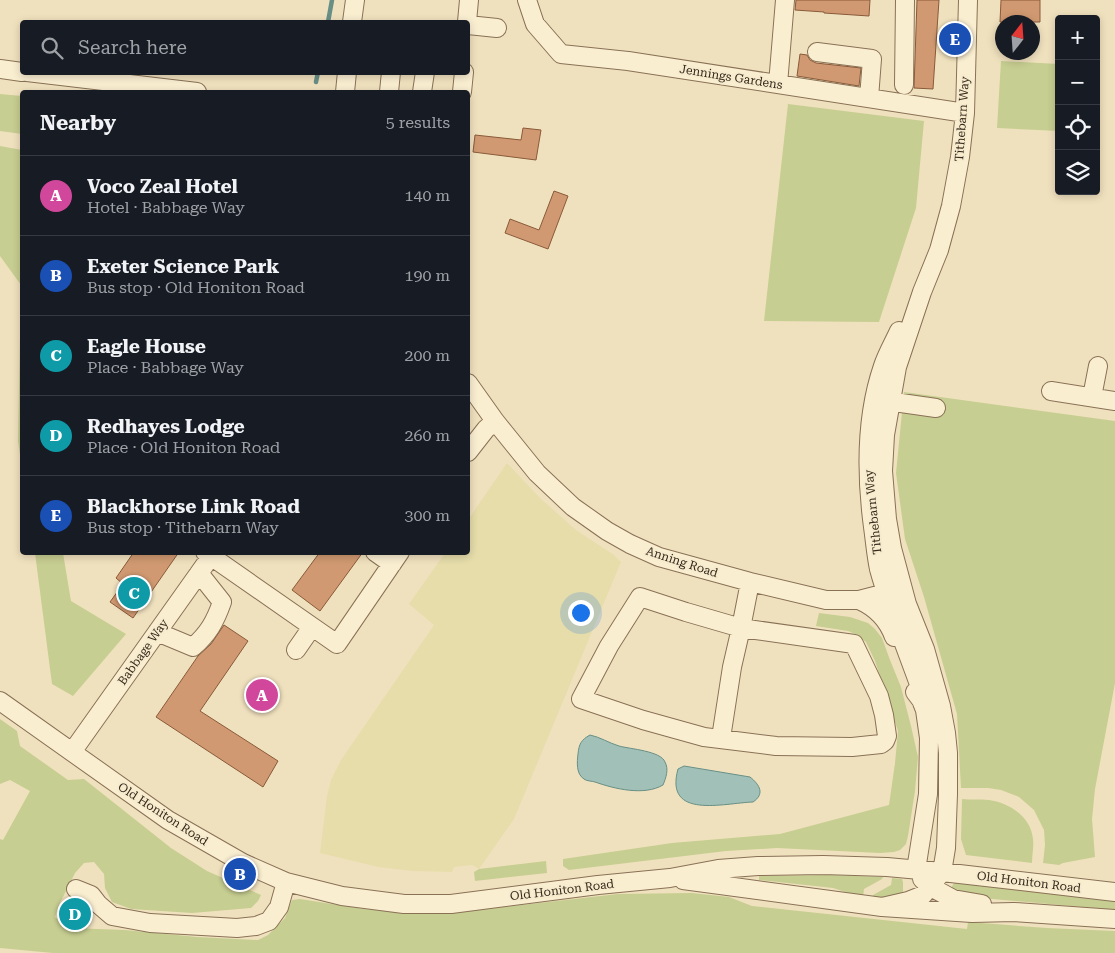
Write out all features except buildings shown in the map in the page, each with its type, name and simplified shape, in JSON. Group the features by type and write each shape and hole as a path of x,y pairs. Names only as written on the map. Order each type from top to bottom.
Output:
{"street":[{"path":"352,20 355,0"},
{"path":"467,20 469,0"},
{"name":"Jennings Gardens","path":"527,0 535,24 561,54 628,61 965,113"},
{"path":"778,84 785,0"},
{"path":"904,85 905,0"},
{"name":"Tithebarn Way","path":"942,872 946,848 948,794 946,733 941,706 925,649 907,604 892,548 887,519 883,471 885,435 879,380 884,364 908,311 922,292 939,250 951,206 960,158 965,113 968,0"},
{"path":"470,24 497,28"},
{"path":"817,52 872,59 869,98"},
{"path":"0,69 20,72"},
{"path":"52,75 180,90"},
{"path":"345,90 347,75"},
{"path":"389,90 391,75"},
{"path":"422,90 425,75"},
{"path":"462,90 464,75"},
{"path":"1092,397 1098,366"},
{"name":"Anning Road","path":"470,386 537,474 573,507 607,531 630,544 659,557 750,582 826,600 859,600 886,593"},
{"path":"1051,391 1115,401"},
{"path":"882,400 936,408"},
{"name":"Tithebarn Way","path":"882,400 870,433 868,462 869,494 878,566 920,687 929,738 928,794 916,870"},
{"path":"470,449 486,428 495,421"},
{"name":"Tithebarn Way","path":"886,593 892,583 892,548"},
{"name":"Babbage Way","path":"72,752 200,573 209,555"},
{"path":"211,555 336,644 396,558"},
{"path":"158,632 193,648 203,639 216,619 222,602 200,573"},
{"path":"721,738 732,667 750,582"},
{"path":"886,593 898,596 907,604"},
{"path":"640,597 741,628 854,644 879,696 886,721 887,736 881,744 852,747 776,746 721,738 704,737 643,720 581,699 609,646 640,597"},
{"name":"Tithebarn Way","path":"859,600 869,604 891,631 913,689 921,700"},
{"path":"296,650 312,627"},
{"name":"Old Honiton Road","path":"0,701 168,820 243,863 286,882 342,896 404,904 450,904 670,878 718,869 823,865 887,867 942,872 1115,892"},
{"name":"Old Honiton Road","path":"916,870 920,878 931,887 953,899 1014,912"},
{"name":"Old Honiton Road","path":"882,907 908,902 923,895 942,872"},
{"name":"Old Honiton Road","path":"670,878 882,907 972,914 1014,912 1115,919"},
{"path":"76,889 91,895 112,916 150,923 238,928 256,926 269,921 279,907 286,882"}],"shaded area":[{"path":"507,463 540,498 576,530 614,555 621,562 514,819 479,869 472,865 454,867 452,872 413,871 378,867 320,853 327,796 331,780 341,760 434,625 409,604 444,555 470,555 470,517"}],"green space":[{"path":"1001,61 1055,64 1055,131 997,128"},
{"path":"0,94 20,96 20,134 0,131"},
{"path":"788,104 924,121 916,208 879,322 764,321"},
{"path":"0,146 20,150 20,284 0,256"},
{"path":"20,337 20,455 18,441"},
{"path":"904,392 1115,421 1115,683 1095,789 1092,819 1095,857 1059,865 1043,863 1044,830 1034,810 1019,797 1001,790 961,788 957,714 924,597 905,539 896,473"},
{"path":"35,555 63,555 71,601 126,634 73,696 52,684"},
{"path":"819,613 850,617 868,623 875,629 882,638 901,687 918,757 908,836 906,844 900,850 880,853 777,848 726,851 569,870 563,866 563,859 672,843 780,834 889,805 898,731 875,661 866,642 855,634 848,631 816,626"},
{"path":"0,719 17,731 20,746 68,780 84,779 171,848 207,871 261,895 251,908 192,913 131,909 112,902 105,888 104,874 94,862 84,863 75,873 55,917 71,928 258,940 268,935 285,918 292,900 300,899 364,909 408,913 458,912 618,894 692,893 729,897 752,906 967,929 968,922 1115,931 1115,953 53,953 0,948 0,839 3,840 30,791 10,780 0,784"},
{"path":"962,799 997,802 1018,812 1024,818 1031,831 1033,842 1032,863 966,855 961,839"},
{"path":"546,861 547,873 475,881 474,872 479,869"},
{"path":"830,875 883,877 864,889 863,897 833,888 759,880 759,876"},
{"path":"892,878 902,879 903,892 893,898 873,897 873,895 891,885"},
{"path":"955,882 1115,899 1115,910 970,897 952,890"}],"water":[{"path":"590,735 619,746 658,755 665,762 667,771 663,785 638,791 611,787 585,780 578,771 578,754 581,743"},
{"path":"684,766 750,777 759,786 759,796 753,802 699,805 688,802 680,796 676,785 678,769"}],"waterway":[{"path":"328,20 332,0"},
{"path":"316,82 317,75"}],"place":[{"name":"Blackhorse Link Road","path":"955,39"},
{"name":"Eagle House","path":"134,593"},
{"name":"Voco Zeal Hotel","path":"262,695"},
{"name":"Exeter Science Park","path":"240,874"},
{"name":"Redhayes Lodge","path":"75,914"}]}
